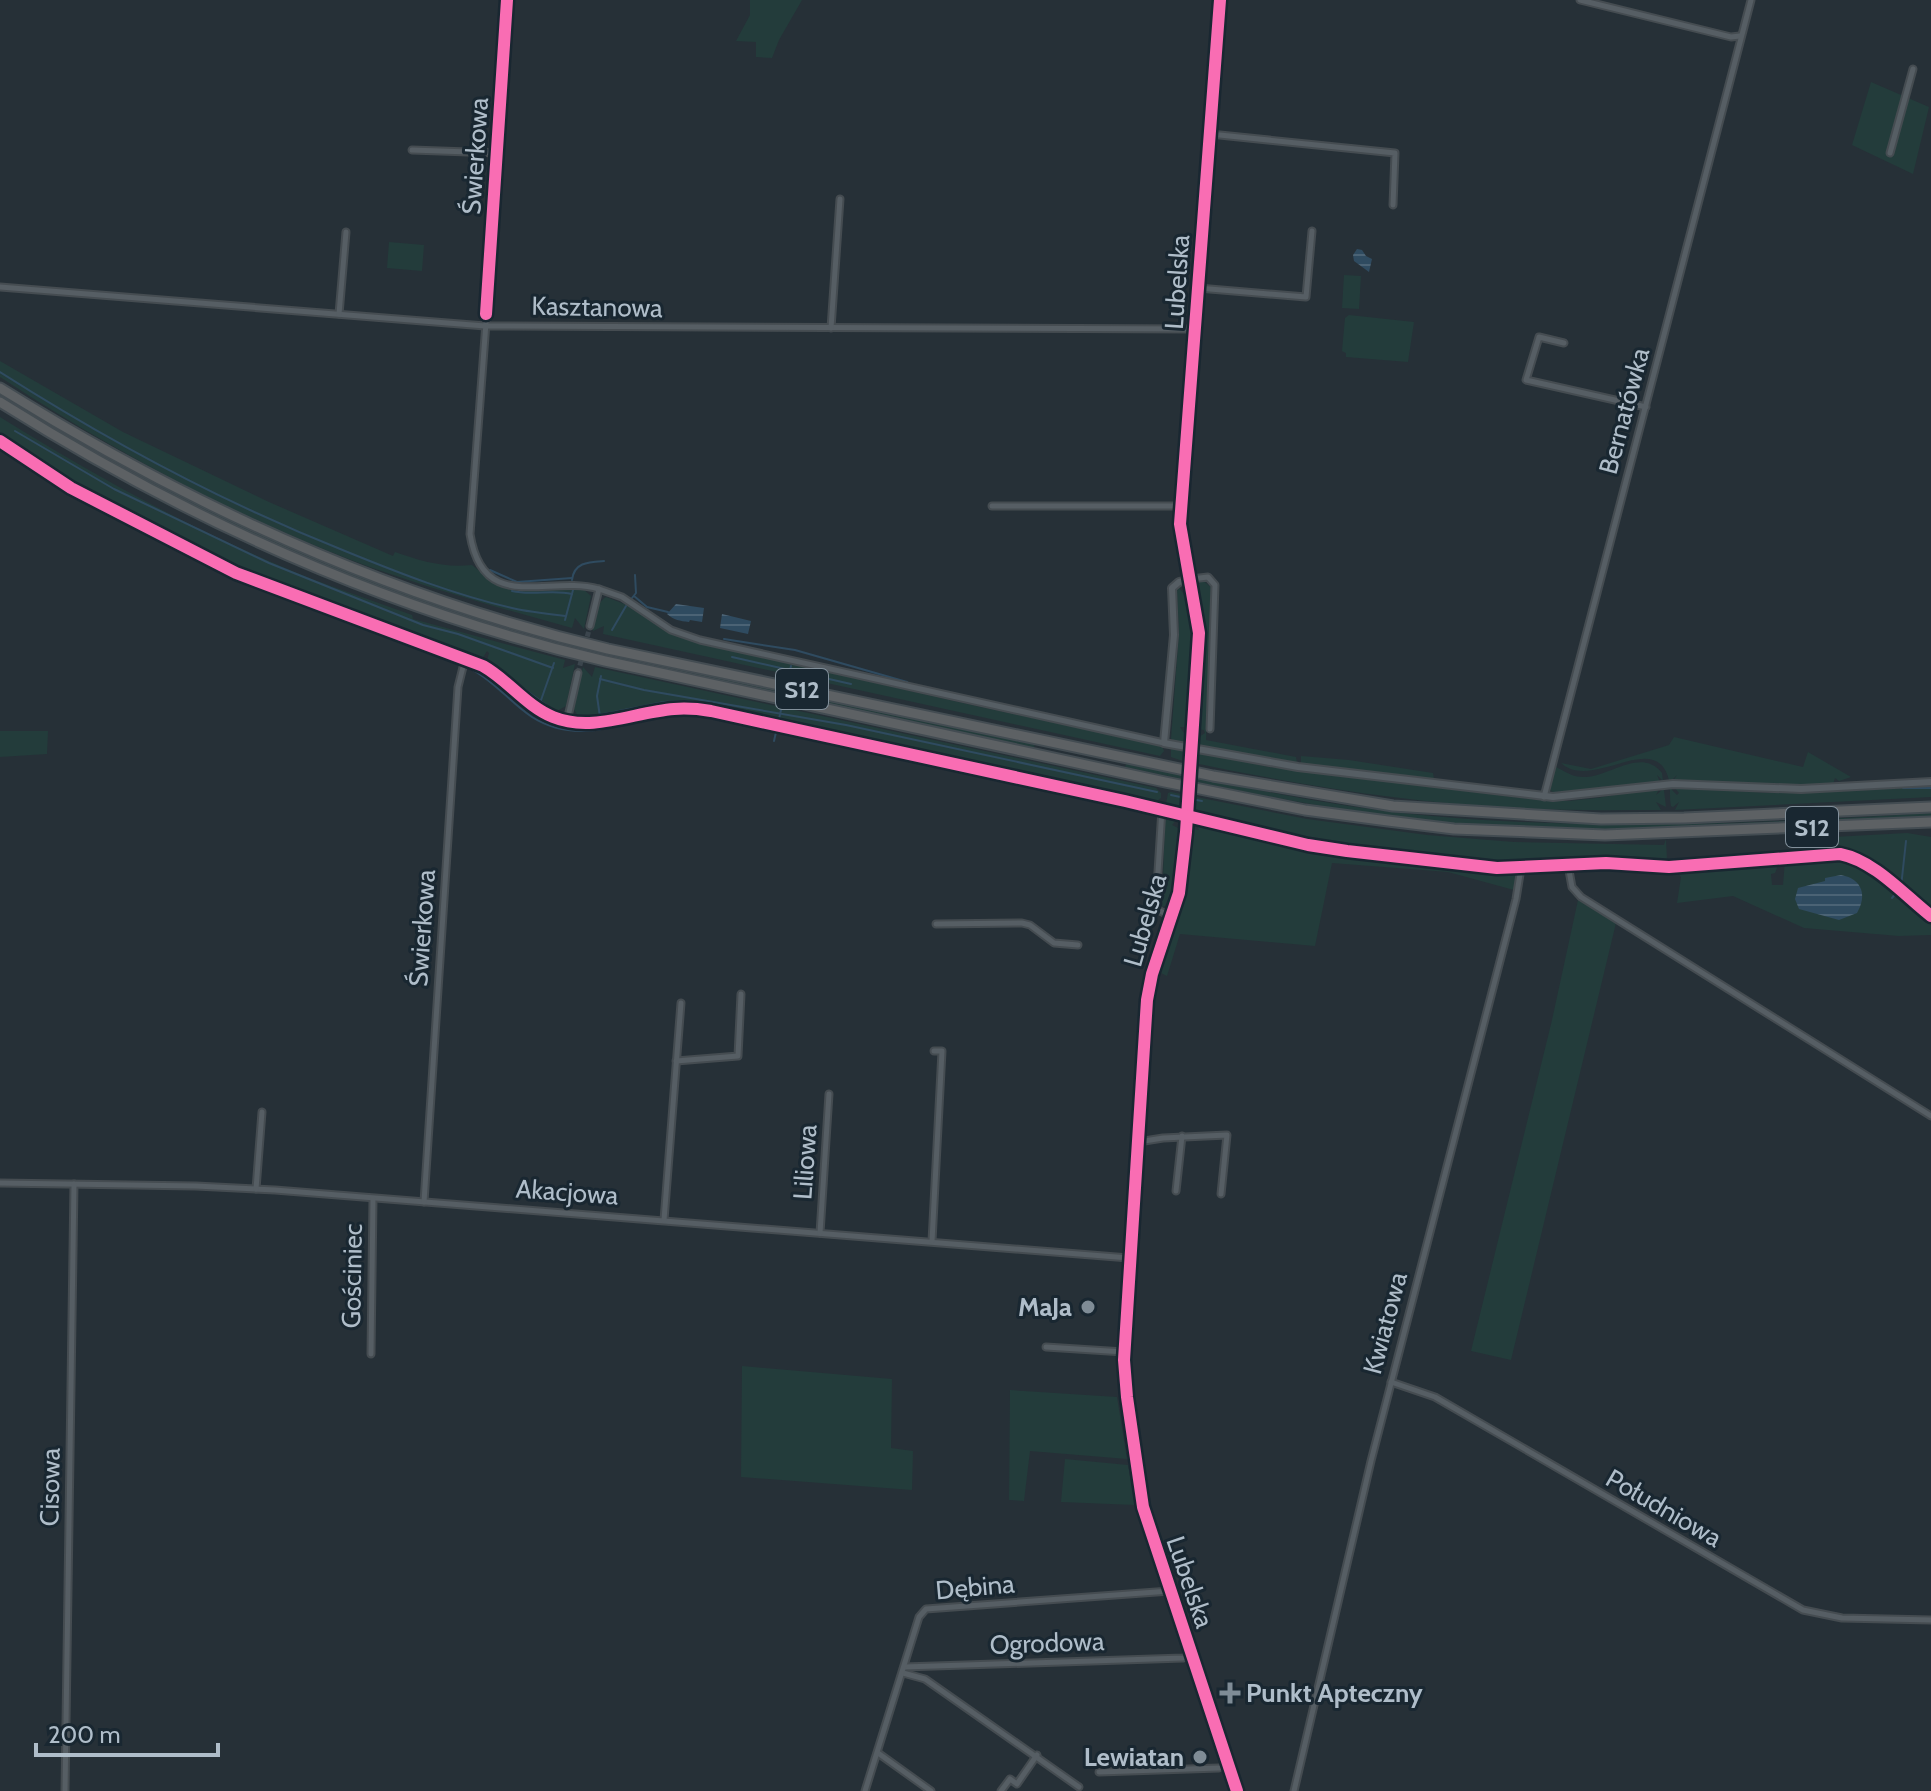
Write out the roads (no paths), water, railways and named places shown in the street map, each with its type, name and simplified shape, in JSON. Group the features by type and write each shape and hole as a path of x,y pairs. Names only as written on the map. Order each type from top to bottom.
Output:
{"highway":[{"name":"S12","path":"0,388 136,468 263,530 413,590 561,637 1176,768 1301,792 1448,811 1544,818 1652,819 1931,807"},
{"name":"S12","path":"0,402 106,466 177,504 259,542 382,593 538,644 1165,782 1305,810 1454,829 1581,835 1683,834 1931,822"}],"street":[{"name":"Świerkowa","path":"507,0 470,520 472,548 477,560 494,579 513,587 580,585 599,589"},
{"name":"Lubelska","path":"1220,0 1182,506 1182,535 1199,633 1194,729 1181,885 1148,993 1124,1352 1139,1493 1237,1791"},
{"path":"1580,0 1731,37 1740,36"},
{"name":"Bernatówka","path":"1544,797 1751,0"},
{"path":"1890,153 1913,69"},
{"path":"1210,134 1395,153 1393,205"},
{"path":"412,150 497,153"},
{"path":"831,328 840,199"},
{"path":"1198,288 1306,297 1312,231"},
{"path":"339,314 346,232"},
{"name":"Kasztanowa","path":"0,287 485,326 1195,329"},
{"path":"1564,343 1539,337 1526,380 1646,407"},
{"path":"0,441 71,488 236,573 492,671 542,712 567,721 598,723 673,709 703,710 1329,848 1471,865 1521,868 1606,863 1677,867 1840,854 1850,856 1873,870 1931,916"},
{"path":"992,506 1182,506"},
{"path":"1164,743 1174,635 1172,588 1179,582 1208,577 1215,585 1210,729"},
{"path":"590,626 599,589 622,597 671,630 700,640 1164,743 1298,767 1544,797 1673,784 1801,789 1931,782"},
{"name":"Świerkowa","path":"424,1202 457,695 465,659"},
{"path":"567,721 578,673"},
{"path":"1162,809 1156,903 1158,910 1172,917"},
{"path":"1568,865 1572,887 1581,897 1931,1116"},
{"name":"Kwiatowa","path":"1294,1791 1391,1382 1516,899 1521,868"},
{"path":"936,924 1022,923 1030,925 1054,943 1078,945"},
{"path":"676,1061 738,1056 741,994"},
{"path":"664,1220 681,1003"},
{"path":"932,1241 942,1051 934,1051"},
{"name":"Liliowa","path":"820,1233 829,1094"},
{"path":"256,1189 262,1112"},
{"path":"1138,1142 1182,1136 1227,1135 1221,1194"},
{"path":"1176,1191 1182,1136"},
{"name":"Akacjowa","path":"0,1183 256,1189 1129,1258"},
{"name":"Cisowa","path":"65,1791 74,1184"},
{"name":"Gościniec","path":"371,1354 373,1199"},
{"path":"1046,1347 1124,1352"},
{"name":"Południowa","path":"1391,1382 1435,1397 1803,1610 1842,1618 1931,1620"},
{"name":"Dębina","path":"865,1791 921,1614 930,1608 1170,1591"},
{"name":"Ogrodowa","path":"903,1670 1183,1658 1191,1655"},
{"path":"903,1670 925,1679 1079,1787"},
{"path":"878,1753 931,1791"},
{"path":"1001,1791 1010,1779 1017,1784 1037,1755"},
{"path":"1099,1772 1219,1768"}],"water":[{"path":"1357,249 1372,259 1369,272 1354,261 1353,255"},
{"path":"676,604 704,608 702,622 683,621 667,614"},
{"path":"722,614 751,621 748,634 720,628"},
{"path":"1841,875 1854,880 1861,889 1862,900 1857,913 1839,920 1799,909 1795,899 1798,888"}],"waterway":[{"path":"0,372 168,470 300,532 469,597 566,616"},
{"path":"15,431 114,489 269,563 423,625 458,634 553,668"},
{"path":"572,580 579,566 604,561"},
{"path":"490,570 517,582 572,578"},
{"path":"632,598 636,593 635,575"},
{"path":"565,620 573,590"},
{"path":"512,591 572,594"},
{"path":"634,596 647,607 668,612"},
{"path":"612,630 626,606"},
{"path":"329,614 454,660"},
{"path":"724,639 795,650 907,682"},
{"path":"732,657 851,684"},
{"path":"540,703 554,663"},
{"path":"789,674 791,666"},
{"path":"473,670 544,724 583,731 635,721"},
{"path":"505,675 546,705"},
{"path":"600,717 597,696 601,676"},
{"path":"600,679 644,690 846,725 1157,792"},
{"path":"599,715 664,702 716,705"},
{"path":"774,741 781,710"},
{"path":"1903,788 1931,788"},
{"path":"1171,795 1185,798"},
{"path":"1191,799 1202,801"},
{"path":"1892,898 1901,887 1906,841"}],"tunnel":[{"path":"578,673 590,626"}],"place":[{"name":"MaJa","path":"1088,1307"},
{"name":"Punkt Apteczny","path":"1230,1693"},
{"name":"Lewiatan","path":"1200,1757"}]}
